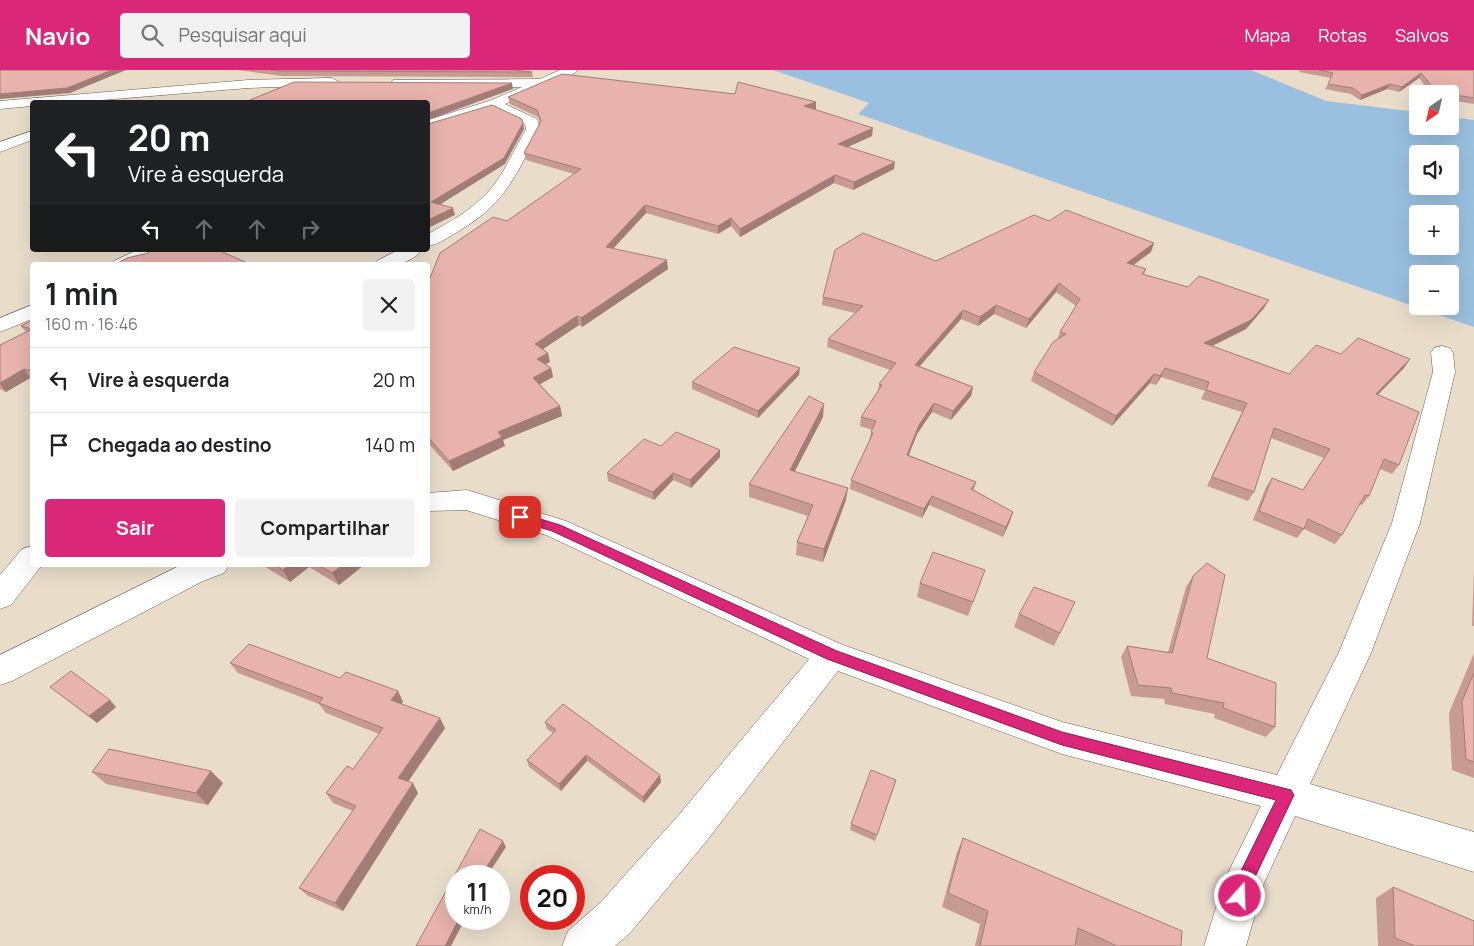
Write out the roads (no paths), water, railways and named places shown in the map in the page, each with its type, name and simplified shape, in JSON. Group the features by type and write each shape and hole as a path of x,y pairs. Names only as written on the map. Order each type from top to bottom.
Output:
{"lane":[{"path":"430,123 494,104 571,70"},
{"path":"196,76 282,82 349,83"},
{"path":"58,100 282,82"},
{"path":"384,83 541,83"},
{"path":"121,100 140,93"},
{"path":"0,105 30,102"},
{"path":"430,240 447,231 487,203 507,178 533,129 532,122 494,104"},
{"path":"0,147 30,136"},
{"path":"128,262 148,252"},
{"path":"390,262 408,252"},
{"path":"0,326 30,312"},
{"path":"1225,946 1246,879 1355,653 1406,522 1444,372 1442,352"},
{"path":"430,502 467,500 556,528 832,655 1062,738 1286,795 1474,852"},
{"path":"0,597 30,559"},
{"path":"0,671 192,573 208,567"},
{"path":"583,946 615,918 678,845 832,655"}],"water":[{"path":"773,70 1251,70 1326,101 1409,111 1409,135 1459,135 1459,118 1474,120 1474,327 1439,315 1459,315 1459,265 1409,265 1409,305 858,114 869,103"}]}
